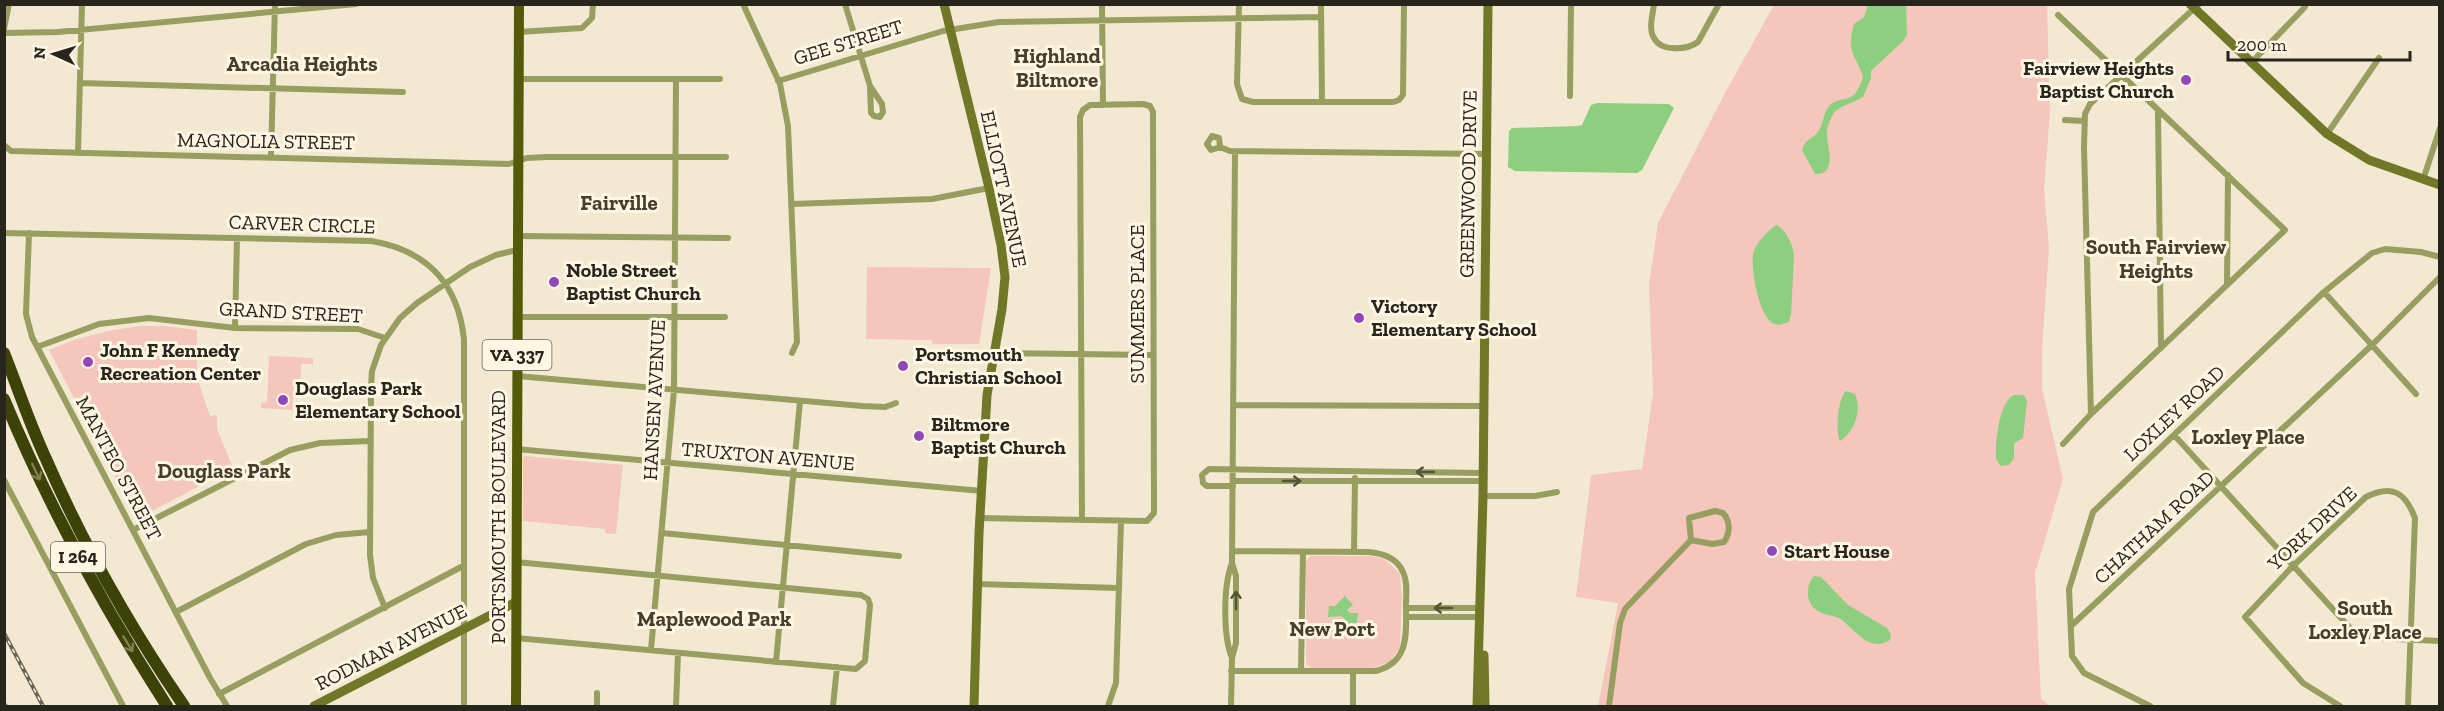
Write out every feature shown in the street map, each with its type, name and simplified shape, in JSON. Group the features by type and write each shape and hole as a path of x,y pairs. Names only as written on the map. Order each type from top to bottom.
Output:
{"highway":[{"name":"I 264","path":"4,353 45,458 64,498 138,634 184,706"},
{"name":"I 264","path":"4,399 25,448 92,582 167,706"},
{"path":"4,409 25,448"}],"main road":[{"name":"PORTSMOUTH BOULEVARD","path":"516,706 519,4"}],"street":[{"path":"9,4 4,31 38,34 275,8 356,4"},
{"path":"78,153 82,4"},
{"path":"519,32 582,28 592,18 593,4"},
{"path":"743,4 778,81 788,126 797,342 792,353"},
{"path":"845,4 870,86"},
{"name":"ELLIOTT AVENUE","path":"944,4 989,188 1005,277 1002,309 987,395 981,491 974,706"},
{"path":"1082,520 1080,117 1086,107 1103,105 1102,4"},
{"path":"1239,4 1237,84 1242,99 1253,102 1393,102 1399,100 1403,95 1404,4"},
{"path":"1321,4 1322,101"},
{"name":"GREENWOOD DRIVE","path":"1477,706 1483,496 1488,4"},
{"path":"1570,96 1571,4"},
{"path":"1654,4 1653,38 1663,46 1672,47 1684,47 1698,42 1719,4"},
{"path":"2091,414 2085,114 2091,104 2195,6 2251,63 2327,134 2369,160 2439,185"},
{"path":"2251,63 2305,7"},
{"path":"271,157 275,8"},
{"path":"2058,15 2285,230 2091,414 2063,444"},
{"name":"GEE STREET","path":"778,81 950,30 1026,21 1321,17"},
{"path":"2327,134 2379,58"},
{"path":"519,79 720,79"},
{"name":"HANSEN AVENUE","path":"651,650 674,390 676,79"},
{"path":"80,82 403,92"},
{"name":"SUMMERS PLACE","path":"980,518 1147,520 1154,513 1153,112 1150,106 1143,104 1103,105"},
{"path":"2158,112 2161,348"},
{"path":"2065,120 2084,121"},
{"path":"2423,180 2439,128"},
{"name":"MAGNOLIA STREET","path":"4,145 8,150 13,151 509,164 546,157 726,157"},
{"path":"1220,147 1235,152 1486,154"},
{"path":"1231,706 1231,670 1236,643 1236,576 1232,563 1235,152"},
{"path":"2227,285 2228,175"},
{"path":"792,204 932,199 989,188"},
{"name":"CARVER CIRCLE","path":"4,233 371,242 386,244 420,258 445,284 460,315 464,339 464,706"},
{"name":"MANTEO STREET","path":"29,233 26,314 37,347 227,706"},
{"path":"518,236 728,238"},
{"path":"235,328 237,238"},
{"name":"LOXLEY ROAD","path":"2150,706 2084,673 2074,662 2070,649 2069,589 2093,512 2325,292 2372,253 2385,249 2421,252 2439,257"},
{"name":"GRAND STREET","path":"37,347 99,324 131,319 171,319 235,328 358,329 385,338 407,311 445,284 484,260 517,250"},
{"name":"CHATHAM ROAD","path":"2070,626 2223,486 2372,345 2439,277"},
{"path":"2325,292 2416,394"},
{"path":"517,317 725,317"},
{"path":"385,338 372,371 370,441 372,572 385,608"},
{"path":"993,353 1153,355"},
{"path":"516,376 885,408 896,403"},
{"path":"776,662 800,401"},
{"path":"1233,405 1484,406"},
{"path":"2175,436 2351,629 2374,638 2439,641"},
{"path":"133,530 283,452 320,442 370,441"},
{"name":"TRUXTON AVENUE","path":"516,449 981,491"},
{"path":"1209,470 1483,477 1206,486 1202,478 1203,473 1209,470"},
{"path":"1354,552 1356,472"},
{"path":"4,480 123,706"},
{"name":"YORK DRIVE","path":"2340,706 2303,683 2245,617 2293,566 2366,497 2375,492 2385,491 2400,493 2409,502 2415,518 2408,706"},
{"path":"1483,496 1535,496 1557,492"},
{"path":"1609,706 1620,624 1625,609 1691,540 1689,518 1716,511 1727,517 1729,531 1724,542 1712,544 1691,540"},
{"path":"1108,706 1116,683 1121,520"},
{"path":"176,612 306,544 336,535 370,532"},
{"path":"662,533 899,556"},
{"path":"1231,670 1376,671 1388,667 1397,660 1405,645 1406,617 1405,577 1396,563 1379,554 1232,551"},
{"path":"1301,671 1303,552"},
{"path":"516,562 861,594 868,599 870,605 865,661 860,668 855,669 516,638"},
{"path":"219,694 463,566"},
{"path":"978,584 1119,588"},
{"name":"RODMAN AVENUE","path":"314,706 516,602"},
{"path":"1406,608 1481,612"},
{"path":"1406,617 1481,612"},
{"name":"GREENWOOD DRIVE","path":"1481,612 1485,706"},
{"path":"676,706 678,653"},
{"path":"832,706 837,667"},
{"path":"1353,671 1353,706"},
{"path":"597,693 597,706"}],"shaded area":[{"path":"1774,5 2047,5 2050,112 2044,190 2049,249 2042,349 2042,389 2063,479 2035,573 2041,699 2050,706 1598,706 1618,603 1576,597 1591,475 1642,469 1653,394 1649,285 1658,223 1725,93"},
{"path":"1868,5 1906,5 1907,35 1871,71 1871,78 1863,97 1834,113 1827,130 1829,166 1822,173 1815,174 1802,150 1803,146 1819,130 1829,106 1852,96 1859,87 1863,77 1852,52 1851,41 1854,24 1864,17"},
{"path":"1597,103 1669,104 1674,108 1642,170 1637,173 1515,171 1508,167 1509,131 1512,128 1582,125 1591,105"},
{"path":"1777,225 1789,239 1794,256 1791,314 1789,322 1778,325 1773,324 1766,317 1762,309 1754,280 1753,261 1754,250 1759,242"},
{"path":"867,267 991,268 979,344 932,344 932,340 866,339"},
{"path":"140,326 197,330 197,378 210,416 217,415 217,429 233,468 137,519 49,350 93,335"},
{"path":"269,356 313,358 313,364 301,364 300,398 293,398 293,410 261,408 261,403 267,402"},
{"path":"1846,391 1855,394 1858,406 1856,420 1850,432 1840,441 1838,415 1841,400"},
{"path":"2014,395 2024,395 2027,401 2023,438 2014,443 2014,458 2009,465 2001,466 1996,459 1999,424 2005,406"},
{"path":"525,456 623,465 616,534 605,533 605,529 523,521 523,458"},
{"path":"1310,556 1371,556 1385,559 1400,574 1402,597 1400,647 1390,662 1373,668 1312,668 1306,664 1306,562"},
{"path":"1814,576 1821,577 1848,605 1887,628 1891,634 1890,640 1876,644 1870,642 1858,635 1840,618 1815,609 1808,596 1809,585"},
{"path":"1345,596 1353,605 1347,610 1350,613 1358,613 1356,627 1344,624 1344,618 1341,616 1328,617 1329,606 1335,606"}],"railway":[{"path":"4,633 43,706"}],"place":[{"name":"Fairview Heights Baptist Church","path":"2186,80"},
{"name":"Noble Street Baptist Church","path":"554,282"},
{"name":"Victory Elementary School","path":"1359,318"},
{"name":"John F Kennedy Recreation Center","path":"88,362"},
{"name":"Portsmouth Christian School","path":"903,366"},
{"name":"Douglass Park Elementary School","path":"283,400"},
{"name":"Biltmore Baptist Church","path":"919,436"},
{"name":"Start House","path":"1772,551"}],"district":[{"name":"Arcadia Heights","path":"302,64"},
{"name":"Highland Biltmore","path":"1057,68"},
{"name":"Fairville","path":"619,203"},
{"name":"South Fairview Heights","path":"2156,259"},
{"name":"Loxley Place","path":"2248,437"},
{"name":"Douglass Park","path":"224,471"},
{"name":"Maplewood Park","path":"714,619"},
{"name":"South Loxley Place","path":"2365,620"},
{"name":"New Port","path":"1332,629"}]}
